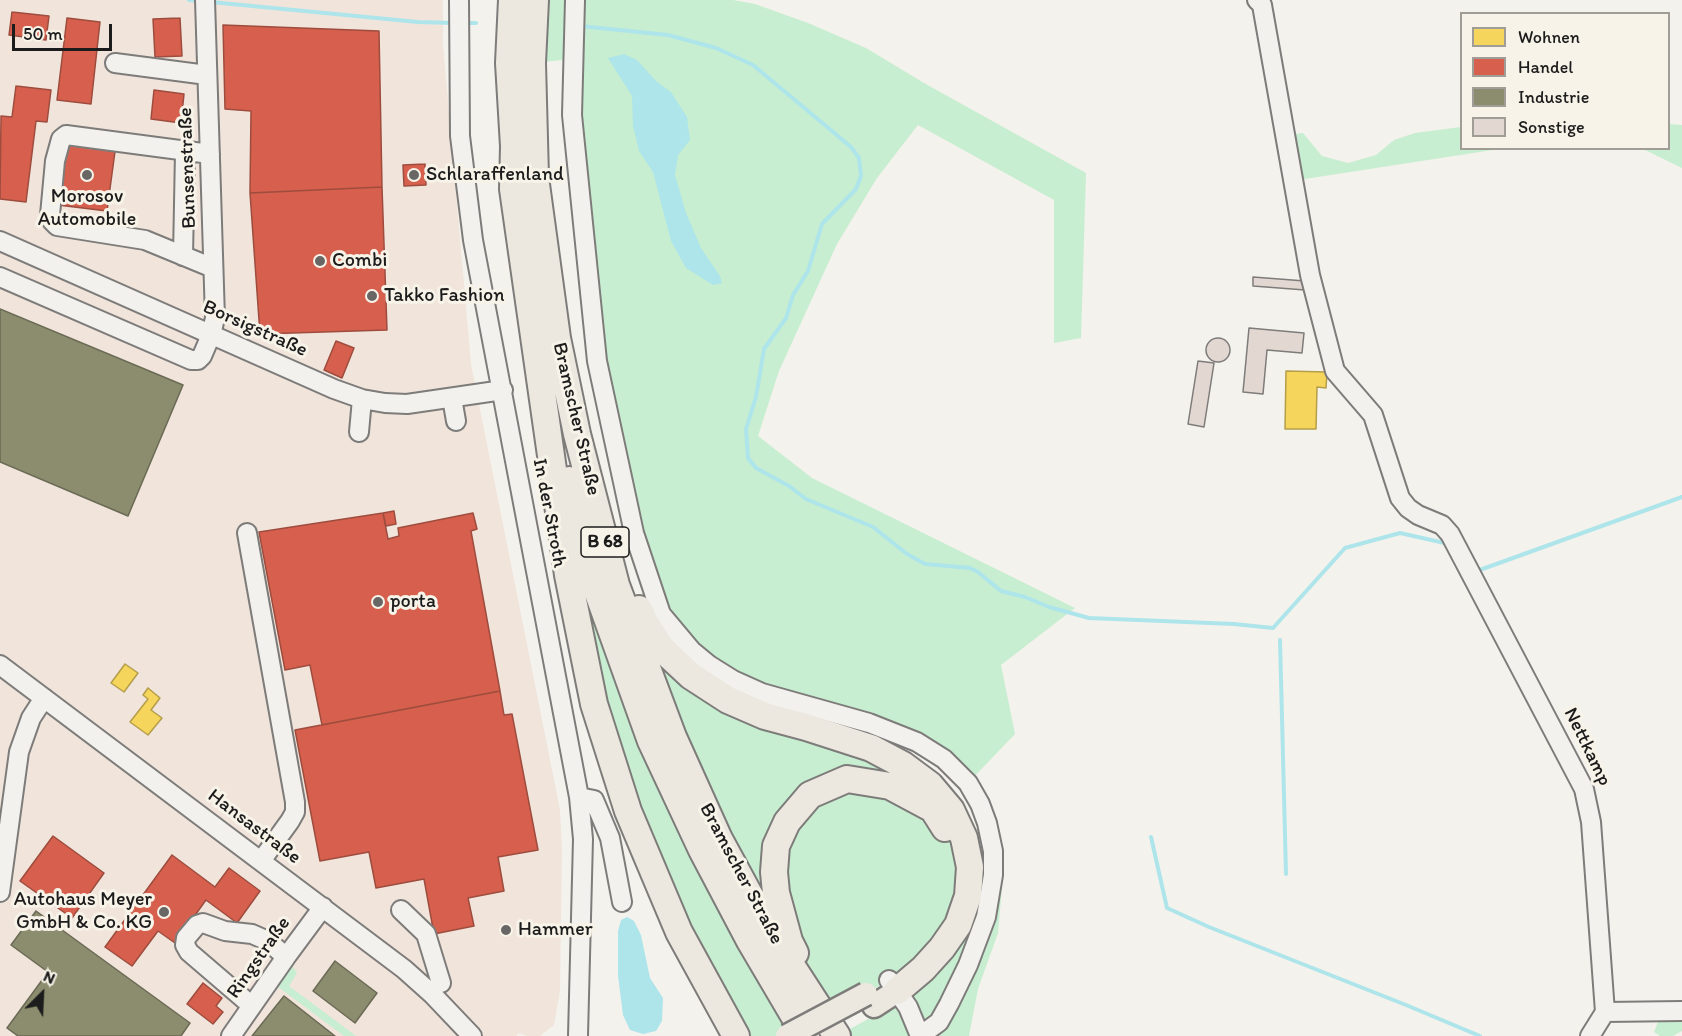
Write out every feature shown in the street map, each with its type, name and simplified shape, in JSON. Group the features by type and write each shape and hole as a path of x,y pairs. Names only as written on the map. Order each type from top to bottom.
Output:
{"highway":[{"name":"B 68","path":"512,0 509,63 514,146 513,189 533,340 597,590 651,741 702,850 750,941 806,1036"},
{"name":"Bramscher Straße","path":"535,0 531,63 535,177 557,338 577,434 616,585 673,736 719,839 769,931 837,1036"},
{"path":"533,340 568,575 594,704 628,811 679,932 736,1036"},
{"path":"604,541 628,581 644,621 662,649 691,676 728,700 765,716 871,748 930,785 951,810 964,838 970,867 968,896 957,925 942,948 923,969 893,985"},
{"path":"819,1008 789,941 776,893 774,872 776,846 787,822 810,795 847,780 890,786 933,809 952,839 958,874 953,906 932,943 893,985"}],"main road":[{"path":"820,1036 893,985"},
{"path":"787,1036 870,1000"}],"street":[{"path":"575,0 572,115 597,361 634,533 662,614 692,651 709,666 733,680 762,693 869,723 917,742 944,759 968,783 980,804 987,823 993,851 993,875 986,917 968,965 939,1022 920,1036 908,1007 893,985"},
{"name":"Nettkamp","path":"1257,0 1262,5 1310,275 1335,371 1372,416 1401,498 1407,508 1442,525 1450,534 1584,789 1591,822 1605,1012"},
{"name":"Bunsenstraße","path":"205,3 215,318 211,334"},
{"name":"In der Stroth","path":"459,15 460,136 473,240 579,797 583,839 578,1036"},
{"path":"115,63 207,75"},
{"path":"210,154 66,135 61,139 55,161 50,215 57,226 145,240 213,268"},
{"path":"183,256 185,152"},
{"name":"Borsigstraße","path":"0,241 334,389 362,399 408,404 502,390"},
{"path":"0,277 191,360 198,360 202,356 211,334"},
{"path":"452,398 456,421"},
{"path":"359,432 362,399"},
{"path":"247,533 295,802 295,812 290,821 261,861"},
{"name":"Hansastraße","path":"0,665 44,698 91,725 261,861 404,969 432,994 472,1036"},
{"path":"0,892 19,752 31,718 44,698"},
{"path":"579,797 594,800 610,838 622,902"},
{"name":"Ringstraße","path":"231,1036 324,907"},
{"path":"401,910 426,934 441,983"},
{"path":"252,1006 189,952 185,945 186,938 196,925 203,923 225,932 252,934 268,941 286,957"},
{"path":"1590,1036 1605,1012 1682,1011"}],"shaded area":[{"path":"0,0 443,0 443,45 471,364 560,810 562,848 560,991 554,1025 540,1036 527,1036 519,1033 516,1036 0,1036"}],"green space":[{"path":"512,0 733,0 755,4 808,23 866,48 1086,173 1081,338 1054,343 1054,200 918,125 877,178 837,244 779,371 758,436 812,478 1075,608 1001,665 1015,734 968,783 944,759 733,680 661,614 597,361 573,59 532,63"},
{"path":"1670,124 1682,125 1682,168 1645,150 1670,150"},
{"path":"1460,127 1460,150 1493,150 1292,181 1284,135 1303,133 1322,156 1348,163 1376,155 1394,140 1415,133"},
{"path":"533,340 597,590 750,941 786,1036 736,1036 628,811"},
{"path":"604,541 628,581 644,621 871,748 952,839 958,874 953,906 932,943 889,980 866,994 819,1008 719,839"},
{"path":"987,823 1004,865 998,933 978,989 969,1036 837,1036 881,1012 958,923 964,838"},
{"path":"286,957 297,973 289,986 356,1036 344,1036 269,980"},
{"path":"1682,1011 1682,1031 1673,1036 1660,1036 1654,1032 1660,1017"}],"water":[{"path":"624,54 637,60 656,81 671,92 687,117 690,140 678,155 675,175 686,213 701,248 720,276 722,283 713,285 686,268 671,241 653,172 639,151 633,126 632,96 608,58"},
{"path":"627,917 634,921 641,935 650,978 663,998 662,1021 656,1031 643,1034 630,1030 623,1015 618,976 618,931 621,920"}],"building: Wohnen":[{"path":"1286,371 1327,372 1326,388 1317,387 1316,429 1285,429"},
{"path":"125,664 138,673 124,692 111,683"},
{"path":"148,688 160,698 151,710 162,718 148,735 130,722 148,699 143,695"}],"building: Handel":[{"path":"12,12 49,16 46,40 9,35"},
{"path":"67,18 100,22 91,104 57,100"},
{"path":"180,18 182,56 155,57 153,19"},
{"path":"223,25 379,31 382,187 250,193 251,111 225,109"},
{"path":"16,86 51,90 47,122 36,121 26,202 0,199 1,116 12,117"},
{"path":"154,90 184,94 181,123 151,119"},
{"name":"Morosov Automobile","path":"66,138 116,144 107,211 58,205"},
{"path":"425,164 426,185 404,186 403,165"},
{"name":"Combi","path":"382,187 387,330 260,334 250,193"},
{"path":"336,341 354,348 342,378 324,370"},
{"path":"394,511 396,524 386,526 383,513"},
{"name":"porta","path":"383,513 388,539 399,536 398,528 473,513 477,529 471,531 500,691 322,725 310,665 285,670 259,532"},
{"path":"500,691 504,715 512,714 538,850 498,857 504,891 468,898 474,926 434,934 424,879 376,888 369,852 320,861 295,730"},
{"path":"53,836 104,873 72,918 20,881"},
{"name":"Autohaus Meyer GmbH & Co. KG","path":"172,855 215,887 229,868 260,891 237,923 206,900 175,943 158,931 132,966 105,947"},
{"path":"203,983 222,998 216,1006 223,1012 213,1024 187,1004"}],"building: Industrie":[{"path":"0,309 183,385 128,516 0,462"},
{"path":"36,911 190,1023 181,1036 18,1036 7,1028 48,972 11,945"},
{"path":"335,961 377,993 355,1023 313,991"},
{"path":"284,996 335,1036 252,1036"}],"building: Sonstige":[{"path":"1253,277 1305,281 1305,290 1253,286"},
{"path":"1249,328 1304,333 1302,353 1267,350 1263,394 1243,392"},
{"path":"1218,338 1227,341 1230,350 1227,359 1218,362 1209,359 1206,350 1209,341"},
{"path":"1198,361 1214,363 1204,427 1188,424"}],"waterway":[{"path":"189,0 200,1"},
{"path":"211,2 418,22 454,23"},
{"path":"465,23 476,23"},
{"path":"580,26 668,35 716,48 753,65 851,147 859,158 861,176 856,189 822,224 808,271 793,295 786,318 764,349 756,397 746,429 748,458 756,468 789,486 806,499 873,527 907,554 925,564 970,568 1001,591 1089,618 1234,624 1273,628 1345,548 1400,533 1449,544"},
{"path":"1477,571 1682,497"},
{"path":"1280,640 1286,874"},
{"path":"1151,837 1167,908 1480,1036"}],"place":[{"name":"Morosov Automobile","path":"87,175"},
{"name":"Schlaraffenland","path":"414,175"},
{"name":"Combi","path":"320,261"},
{"name":"Takko Fashion","path":"372,296"},
{"name":"porta","path":"378,602"},
{"name":"Autohaus Meyer GmbH & Co. KG","path":"164,912"},
{"name":"Hammer","path":"506,930"}]}
